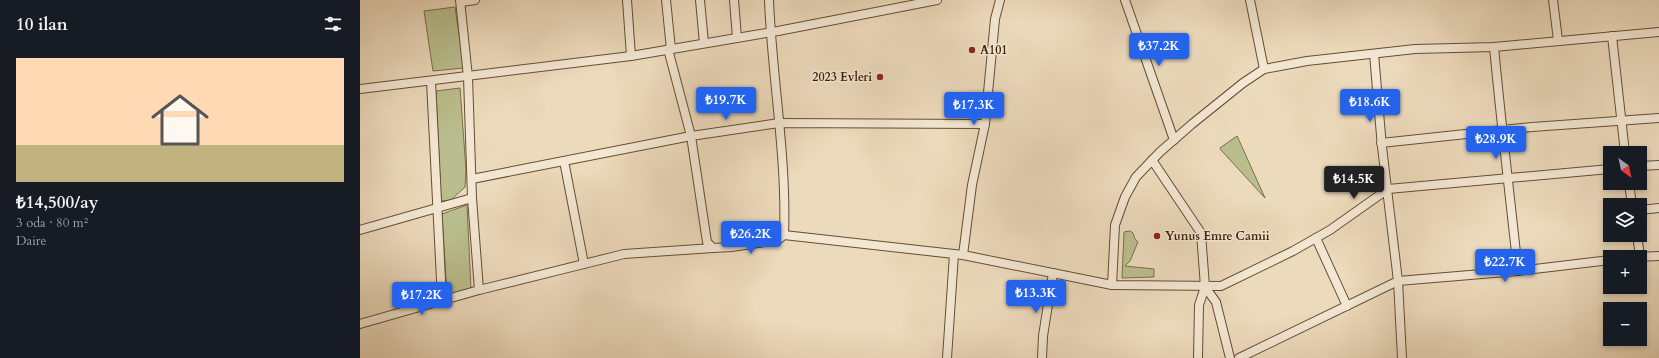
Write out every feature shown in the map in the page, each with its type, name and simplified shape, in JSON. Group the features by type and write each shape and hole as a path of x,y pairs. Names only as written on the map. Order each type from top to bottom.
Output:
{"street":[{"path":"475,0 460,1 468,77 472,198 479,290"},
{"path":"627,0 631,56"},
{"path":"666,0 670,49 691,136 707,242 712,248"},
{"path":"700,0 704,43"},
{"path":"734,0 737,38"},
{"path":"769,0 770,32 779,123 785,216 784,235"},
{"path":"360,89 631,56 770,32 937,0"},
{"path":"963,255 972,185 985,124 995,19 1000,0"},
{"path":"1125,0 1174,140"},
{"path":"1250,0 1264,69"},
{"path":"1553,0 1558,40"},
{"path":"1112,285 1115,225 1125,197 1136,177 1174,140 1243,83 1264,69 1307,61 1415,49 1494,47 1659,32"},
{"path":"1612,36 1624,146"},
{"path":"1494,47 1518,271"},
{"path":"1374,54 1381,143 1388,189 1398,281 1402,358"},
{"path":"431,81 442,300"},
{"path":"1381,143 1502,130 1659,118"},
{"path":"472,179 691,136 779,123 985,124"},
{"path":"1152,160 1201,233 1205,287 1199,305 1198,358"},
{"path":"564,161 584,264"},
{"path":"1647,166 1659,165"},
{"path":"360,324 479,290 624,254 732,247 778,240 784,235 963,255 1112,285 1221,286 1330,230 1388,189 1603,170"},
{"path":"360,230 472,198"},
{"path":"1647,209 1659,208"},
{"path":"1316,238 1347,306"},
{"path":"947,358 954,254"},
{"path":"1647,256 1659,256"},
{"path":"1239,358 1398,281 1518,271 1603,261"},
{"path":"1042,358 1043,336 1053,273"},
{"path":"1205,287 1216,302 1230,358"}],"green space":[{"path":"455,7 464,68 433,71 424,11"},
{"path":"460,88 466,170 465,187 451,200 441,201 436,91"},
{"path":"1237,136 1265,198 1220,148"},
{"path":"467,205 471,290 447,295 442,214"},
{"path":"1130,231 1133,233 1138,242 1130,261 1125,266 1154,269 1154,277 1122,278 1124,232"}],"place":[{"name":"A101","path":"972,50"},
{"name":"2023 Evleri","path":"880,77"},
{"name":"Yunus Emre Camii","path":"1157,236"}]}
